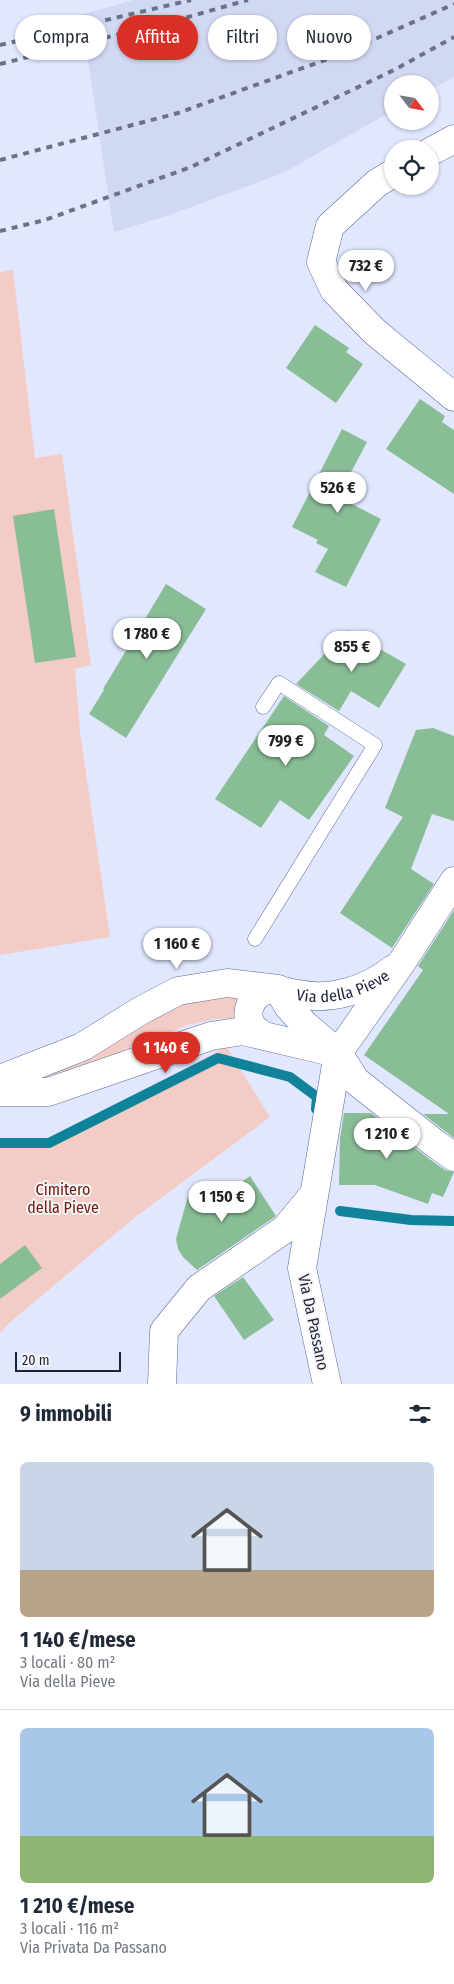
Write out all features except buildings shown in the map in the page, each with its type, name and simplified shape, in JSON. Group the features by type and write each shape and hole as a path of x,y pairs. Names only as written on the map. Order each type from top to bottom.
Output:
{"street":[{"path":"439,147 454,139"},
{"path":"384,179 330,226 321,262 334,290 375,332 454,397"},
{"name":"Via della Pieve","path":"278,989 288,1006 305,1025 338,1053 402,962 454,880"},
{"name":"Via della Pieve","path":"0,1079 82,1047 140,1011 178,992 227,983 278,989 307,995 344,994 378,980 402,962"},
{"name":"Via della Pieve","path":"261,1034 252,1027 248,1016 250,1005 256,995 266,990 278,989"},
{"path":"0,1092 48,1092 211,1036 243,1031 338,1053 356,1081 454,1157"},
{"name":"Via Da Passano","path":"327,1384 302,1268 338,1053"},
{"path":"162,1384 164,1331 199,1288 285,1229 315,1192"}],"lane":[{"path":"255,938 375,745 279,684 263,707"}],"shaded area":[{"path":"133,0 454,0 454,77 439,85 439,75 384,75 384,116 283,173 167,216 114,232 88,60 107,60 107,15 81,15"}],"green space":[{"path":"13,270 35,458 62,454 91,665 75,669 80,732 110,937 0,955 0,272"},
{"path":"209,993 236,995 237,1018 216,1019 187,1025 114,1054 48,1077 154,1015"},
{"name":"Cimitero della Pieve","path":"226,1046 270,1117 134,1218 8,1324 0,1333 0,1145 70,1135"}],"waterway":[{"path":"0,1143 49,1143 218,1058 290,1077 317,1097 316,1109"},
{"path":"340,1211 411,1220 454,1221"}],"railway":[{"path":"0,45 191,0"},
{"path":"0,64 248,0"},
{"path":"0,160 178,113 339,55 454,4"},
{"path":"0,231 45,220 191,167 394,70 454,37"}]}
